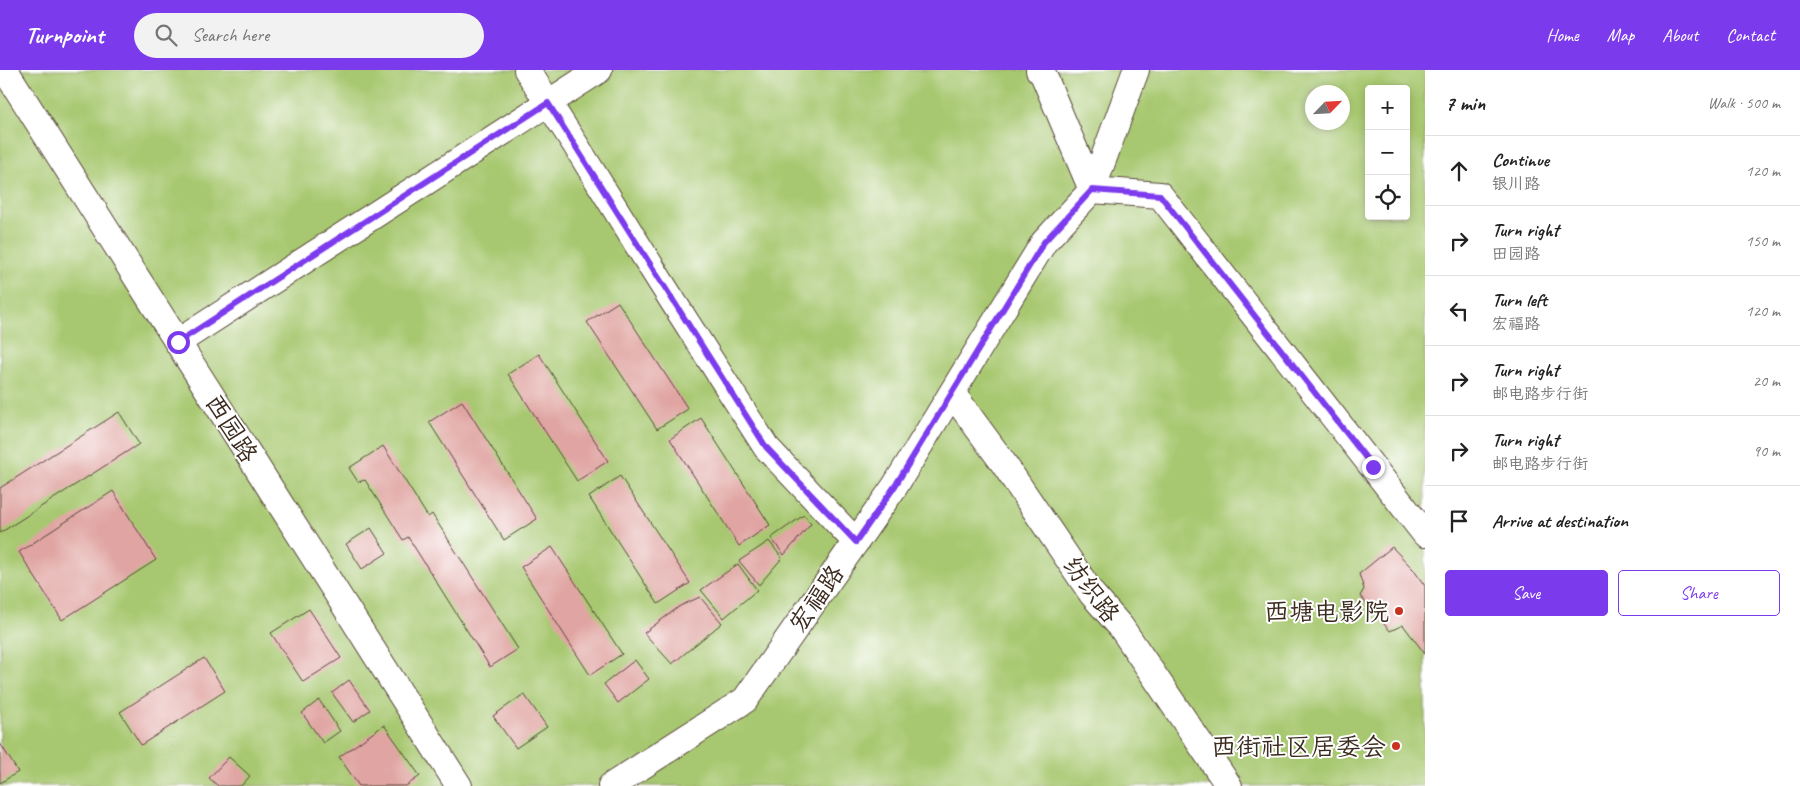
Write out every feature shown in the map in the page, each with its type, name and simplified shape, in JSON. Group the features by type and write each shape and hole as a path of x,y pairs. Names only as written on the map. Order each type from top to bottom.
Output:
{"street":[{"name":"西园路","path":"6,70 459,786"},
{"path":"527,70 766,447 856,542"},
{"path":"178,342 599,70"},
{"path":"1039,70 1092,190"},
{"path":"1092,190 1136,70"},
{"path":"1092,190 1160,195 1425,534"},
{"name":"宏福路","path":"611,786 744,700 895,486 1044,242 1092,190"},
{"name":"纺织路","path":"952,393 1002,461 1092,594 1121,627 1230,786"}],"green space":[{"path":"0,70 1425,70 1425,786 0,786"}],"building":[{"path":"618,302 688,409 657,429 587,322"},
{"path":"539,354 608,461 577,481 508,374"},
{"path":"462,401 537,519 504,540 429,422"},
{"path":"119,412 139,444 0,533 0,488"},
{"path":"701,418 770,525 739,546 670,439"},
{"path":"383,446 428,517 432,514 518,649 490,667 408,537 403,540 365,480 358,482 349,468"},
{"path":"620,476 690,583 658,604 589,497"},
{"path":"113,491 156,560 62,620 19,552"},
{"path":"804,515 811,524 784,555 771,538"},
{"path":"371,528 387,553 362,569 346,544"},
{"path":"769,541 782,558 759,585 739,561"},
{"path":"552,547 622,654 590,675 521,567"},
{"name":"西塘电影院","path":"1392,547 1413,569 1425,586 1425,654 1403,625 1390,631 1360,596 1364,589 1359,574"},
{"path":"738,564 757,590 724,618 701,590"},
{"path":"700,597 722,623 672,664 644,633 680,606"},
{"path":"309,609 341,658 303,682 271,633"},
{"path":"204,658 225,691 141,745 120,712"},
{"path":"635,660 649,679 618,703 604,684"},
{"path":"349,680 370,710 353,722 332,693"},
{"path":"524,694 547,727 516,748 493,716"},
{"path":"319,700 340,731 323,743 302,713"},
{"path":"384,725 420,776 406,786 359,786 339,757"},
{"path":"0,743 18,772 0,783"},
{"path":"229,757 250,776 241,786 218,786 209,778"}],"place":[{"name":"西塘电影院","path":"1399,611"},
{"name":"西街社区居委会","path":"1396,746"}],"route":[{"path":"178,342 548,103 766,447 856,542 895,486 1044,242 1092,190 1160,195 1373,467"}]}
